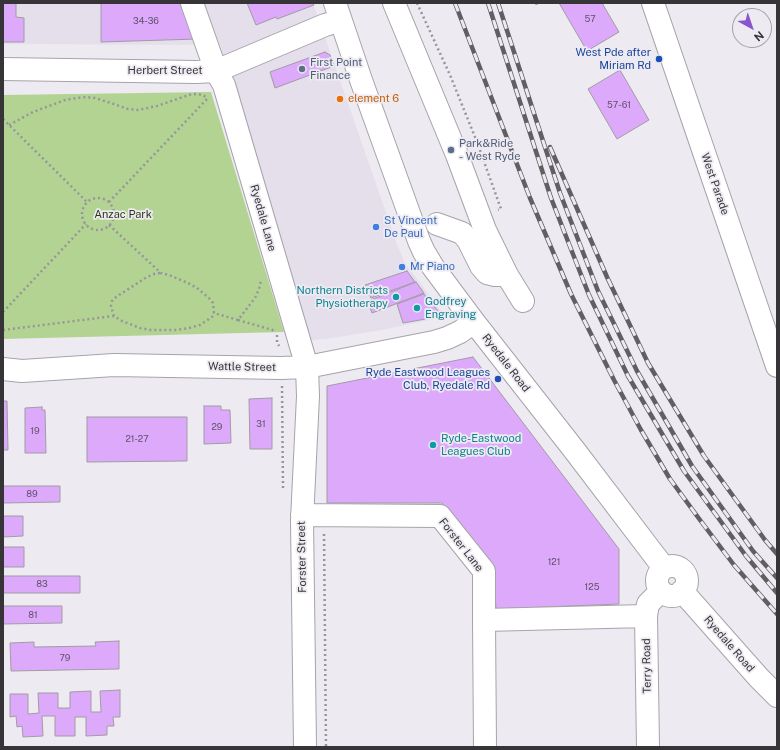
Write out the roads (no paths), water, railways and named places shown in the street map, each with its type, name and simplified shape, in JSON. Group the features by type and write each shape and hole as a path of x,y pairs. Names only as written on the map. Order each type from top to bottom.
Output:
{"street":[{"name":"Ryedale Lane","path":"192,3 220,78 306,367"},
{"path":"394,3 457,155 485,230 507,275 523,301"},
{"name":"West Parade","path":"653,3 777,366"},
{"name":"Herbert Street","path":"3,69 196,72 220,78 325,25 332,23 338,12"},
{"name":"Ryedale Road","path":"338,12 416,232 424,252 433,268 664,568"},
{"path":"416,232 437,224 479,213"},
{"path":"437,224 462,233 468,240 487,273 507,275"},
{"name":"Wattle Street","path":"3,369 22,371 114,365 282,368 306,367 434,342 460,332 474,322"},
{"name":"Forster Street","path":"305,747 302,515 308,396 306,367"},
{"name":"Forster Lane","path":"302,515 440,516 484,571 484,620"},
{"path":"673,566 682,570 685,574 687,583 682,591 674,596 664,594 661,591 657,583 657,579 661,571 664,568 673,566"},
{"name":"Terry Road","path":"648,747 646,616 648,604 661,591"},
{"name":"Ryedale Road","path":"682,591 759,678 777,696"},
{"path":"485,747 484,620 646,616"}],"railway":[{"path":"455,3 530,198 571,294 614,380 670,479 734,565 777,614"},
{"path":"488,3 551,198 589,295 628,376 684,471 746,556 777,593"},
{"path":"498,3 560,193 598,291 637,371 692,466 753,551 777,578"},
{"path":"550,147 607,277 648,363 704,456 765,540 777,554"}],"place":[{"name":"West Pde after Miriam Rd","path":"659,59"},
{"name":"First Point Finance","path":"302,69"},
{"name":"element 6","path":"340,99"},
{"name":"Park&Ride - West Ryde","path":"451,150"},
{"name":"St Vincent De Paul","path":"376,227"},
{"name":"Mr Piano","path":"402,267"},
{"name":"Northern Districts Physiotherapy","path":"396,297"},
{"name":"Godfrey Engraving","path":"417,308"},
{"name":"Ryde Eastwood Leagues Club, Ryedale Rd","path":"498,379"},
{"name":"Ryde-Eastwood Leagues Club","path":"433,445"}],"park label":[{"name":"Anzac Park","path":"123,215"}]}
